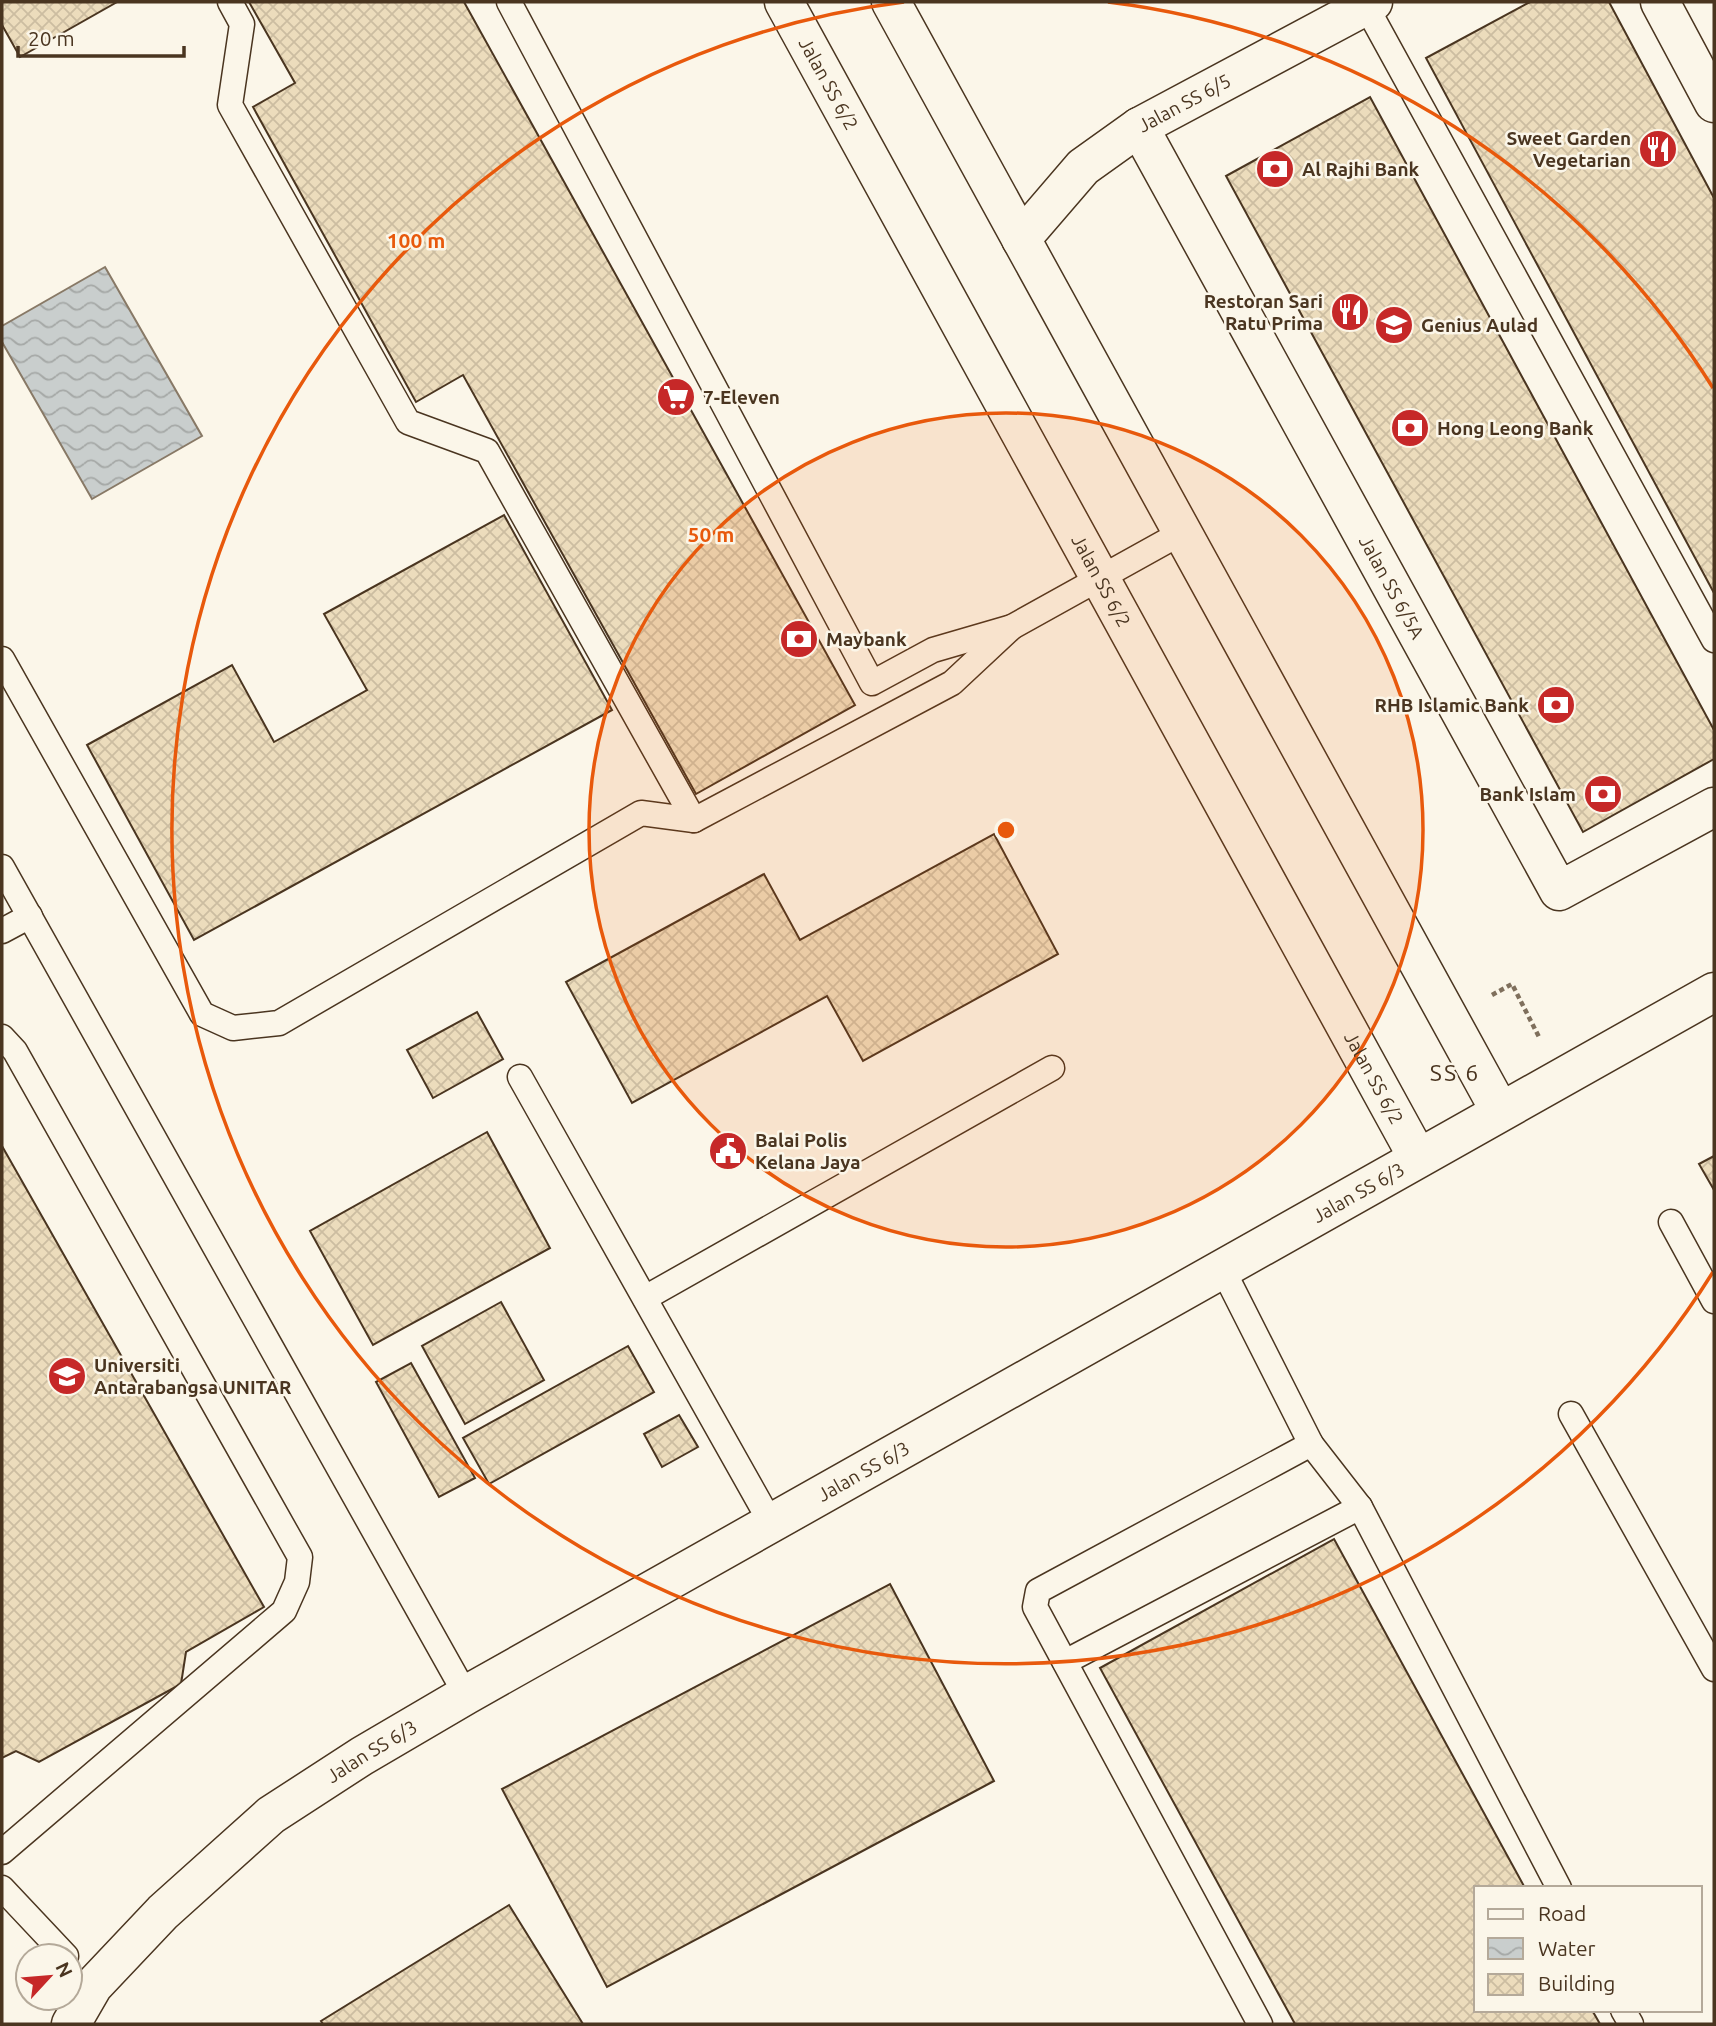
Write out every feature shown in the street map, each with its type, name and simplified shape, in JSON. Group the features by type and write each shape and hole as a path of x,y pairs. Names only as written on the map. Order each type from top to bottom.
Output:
{"street":[{"name":"Jalan SS 6/2","path":"784,2 1418,1158"},
{"path":"891,2 1500,1111"},
{"path":"1660,2 1714,103"},
{"name":"Jalan SS 6/5","path":"1021,239 1083,167 1139,127 1369,4"},
{"name":"Jalan SS 6/5A","path":"1139,127 1559,891 1714,807"},
{"name":"Jalan SS 6/3","path":"84,1971 163,1912 271,1815 362,1755 1714,992"}],"lane":[{"path":"230,2 242,24 230,105 408,422 487,451 694,820"},
{"path":"509,2 872,683 933,650 1012,627 1183,533"},
{"path":"1369,4 1714,640"},
{"path":"2,659 202,1014 233,1028 279,1023 641,813 694,820 952,683 1012,627"},
{"path":"2,867 466,1695"},
{"path":"2,931 30,916"},
{"path":"2,1037 15,1051 300,1557 298,1581 284,1611 2,1852"},
{"path":"645,1298 1052,1068"},
{"path":"520,1077 771,1523"},
{"path":"1671,1222 1714,1301"},
{"path":"1222,1268 1311,1444 1360,1507 1558,1886"},
{"path":"1571,1414 1714,1669"},
{"path":"1260,2024 1035,1607 1038,1591 1311,1444"},
{"path":"1065,1662 1360,1507"},
{"path":"2,1888 52,1942"}],"path":[{"path":"1451,1018 1512,984 1560,1078"}],"water":[{"path":"105,267 202,436 92,499 2,342 2,326"}],"building":[{"path":"2,2 117,2 20,57 2,25"},
{"path":"249,2 464,2 855,705 696,794 463,375 416,402 253,107 295,83"},
{"path":"1530,2 1609,2 1714,198 1714,593 1426,58"},
{"path":"1370,97 1714,730 1714,759 1583,832 1226,176"},
{"path":"504,515 612,710 194,940 87,745 232,665 274,742 367,690 324,614"},
{"path":"994,834 1058,954 863,1061 827,996 632,1103 566,982 764,874 800,940"},
{"path":"477,1012 503,1059 433,1098 407,1050"},
{"path":"487,1132 550,1248 373,1345 310,1231"},
{"name":"Universiti Antarabangsa UNITAR","path":"2,1146 264,1607 186,1652 181,1684 39,1762 16,1751 2,1758"},
{"path":"1714,1156 1714,1190 1699,1164"},
{"path":"501,1302 544,1380 465,1424 422,1346"},
{"path":"628,1346 654,1392 489,1484 463,1438"},
{"path":"411,1363 475,1478 439,1497 376,1382"},
{"path":"679,1415 698,1447 662,1467 644,1434"},
{"path":"1334,1539 1524,1886 1474,1886 1474,2012 1593,2012 1600,2024 1295,2024 1100,1668"},
{"path":"890,1584 994,1781 607,1987 502,1789"},
{"path":"509,1905 583,2024 323,2024 321,2021"}],"place":[{"name":"Sweet Garden Vegetarian","path":"1658,149"},
{"name":"Al Rajhi Bank","path":"1275,169"},
{"name":"Restoran Sari Ratu Prima","path":"1350,312"},
{"name":"Genius Aulad","path":"1394,325"},
{"name":"7-Eleven","path":"676,397"},
{"name":"Hong Leong Bank","path":"1410,428"},
{"name":"Maybank","path":"799,639"},
{"name":"RHB Islamic Bank","path":"1556,705"},
{"name":"Bank Islam","path":"1603,794"},
{"name":"Balai Polis Kelana Jaya","path":"728,1151"},
{"name":"Universiti Antarabangsa UNITAR","path":"67,1376"}],"district":[{"name":"SS 6","path":"1455,1073"}]}
